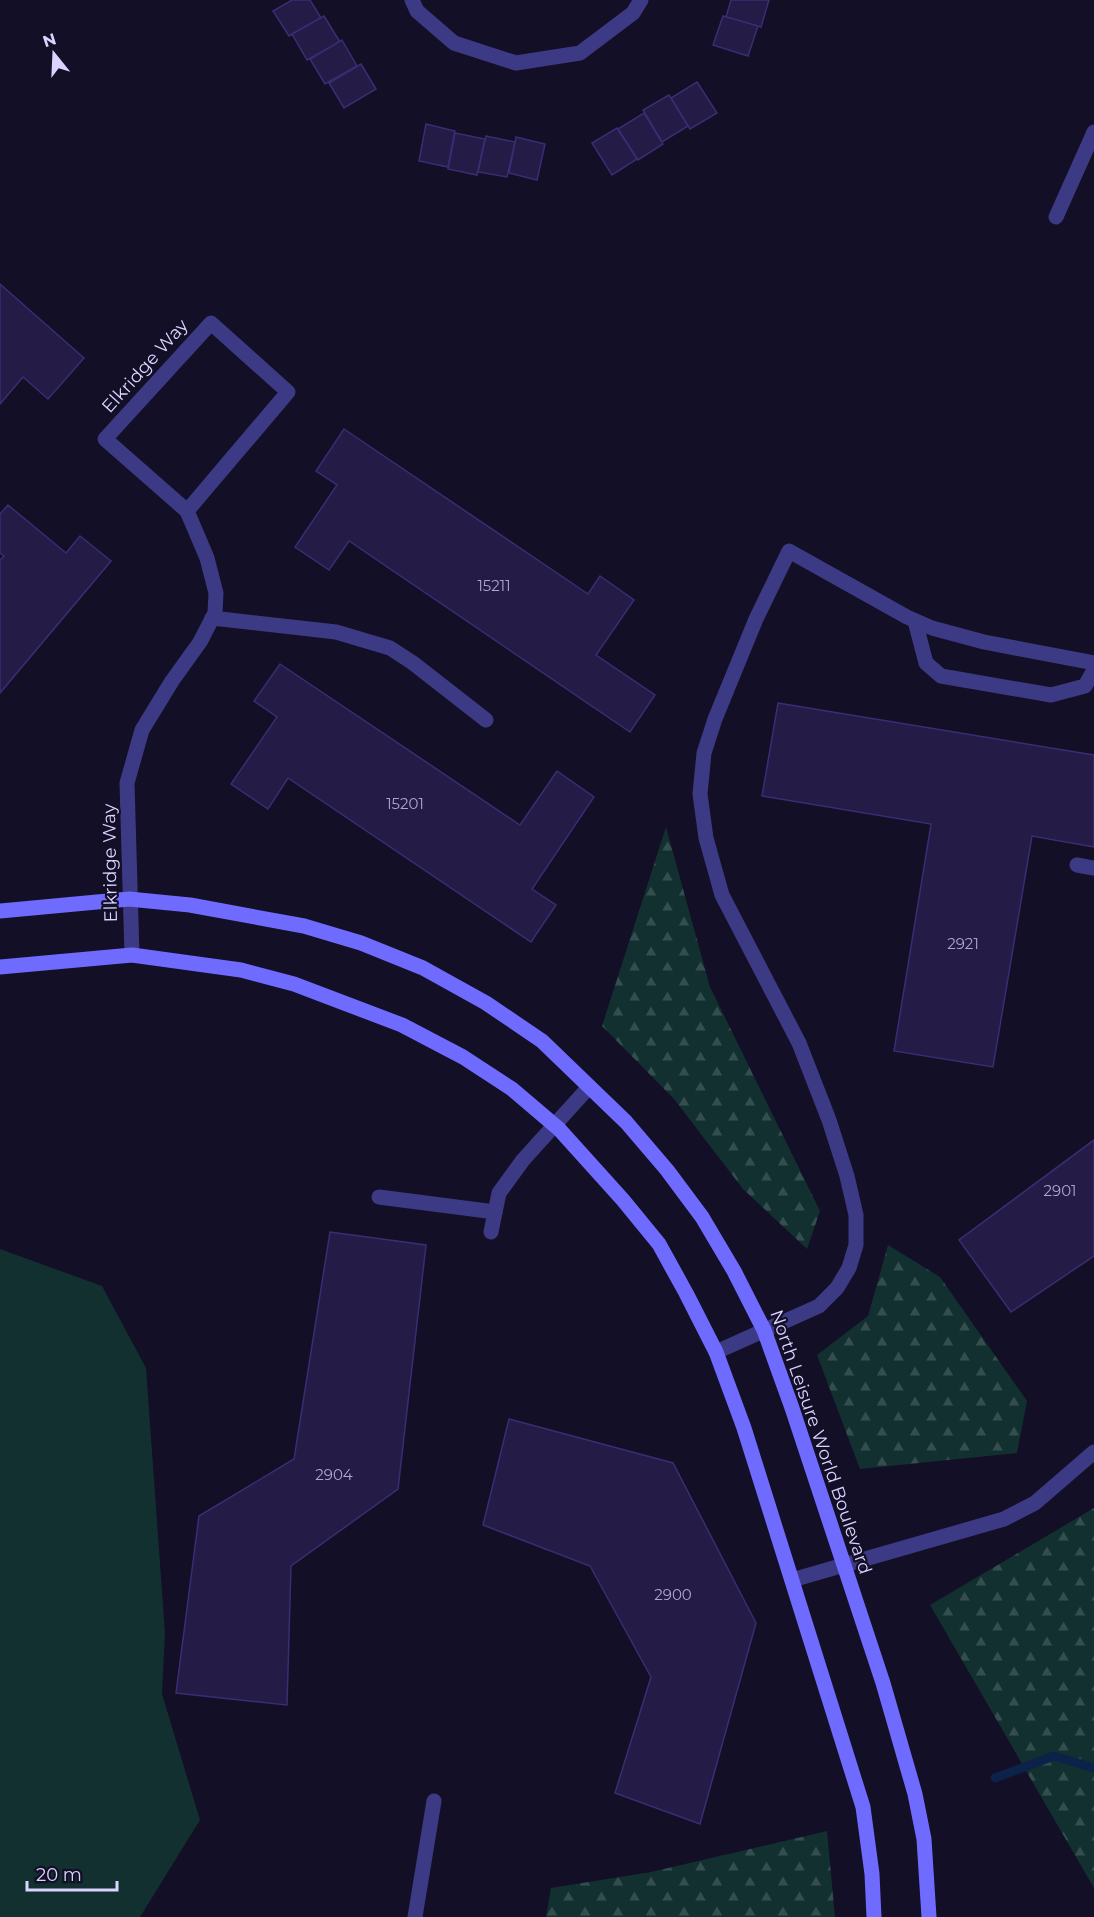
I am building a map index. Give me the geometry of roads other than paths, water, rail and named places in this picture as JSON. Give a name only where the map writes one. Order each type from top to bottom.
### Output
[{"type":"street","points":[[411,0],[417,11],[453,43],[516,63],[579,53],[633,13],[641,0]]},
{"type":"street","points":[[1056,217],[1094,132]]},
{"type":"street","name":"Elkridge Way","points":[[132,955],[127,783],[142,730],[172,681],[200,642],[215,613],[216,593],[207,558],[187,511],[105,439],[211,323],[288,392],[187,511]]},
{"type":"street","points":[[716,1352],[819,1306],[837,1288],[849,1268],[856,1245],[856,1215],[847,1176],[829,1120],[799,1043],[722,895],[704,827],[700,794],[704,753],[756,619],[789,551],[915,621],[932,628],[984,642],[1094,663]]},
{"type":"street","points":[[212,618],[336,632],[390,648],[486,720]]},
{"type":"street","points":[[915,621],[926,663],[941,676],[1051,696],[1085,686],[1094,670]]},
{"type":"street","points":[[1077,865],[1094,868]]},
{"type":"street","name":"North Leisure World Boulevard","points":[[0,911],[129,899],[190,905],[304,926],[361,944],[423,968],[486,1003],[542,1041],[626,1122],[667,1170],[702,1217],[734,1270],[764,1330],[883,1683],[915,1794],[924,1839],[928,1917]]},
{"type":"street","points":[[0,966],[132,955],[241,970],[294,984],[402,1025],[463,1057],[512,1089],[554,1124],[624,1200],[659,1244],[686,1293],[716,1352],[744,1428],[863,1807],[872,1874],[874,1917]]},
{"type":"street","points":[[491,1232],[499,1193],[523,1160],[590,1087]]},
{"type":"street","points":[[379,1197],[495,1212]]},
{"type":"street","points":[[792,1580],[1004,1519],[1035,1503],[1094,1452]]},
{"type":"street","points":[[415,1917],[434,1801]]},
{"type":"waterway","points":[[995,1778],[1054,1756],[1094,1768]]}]
